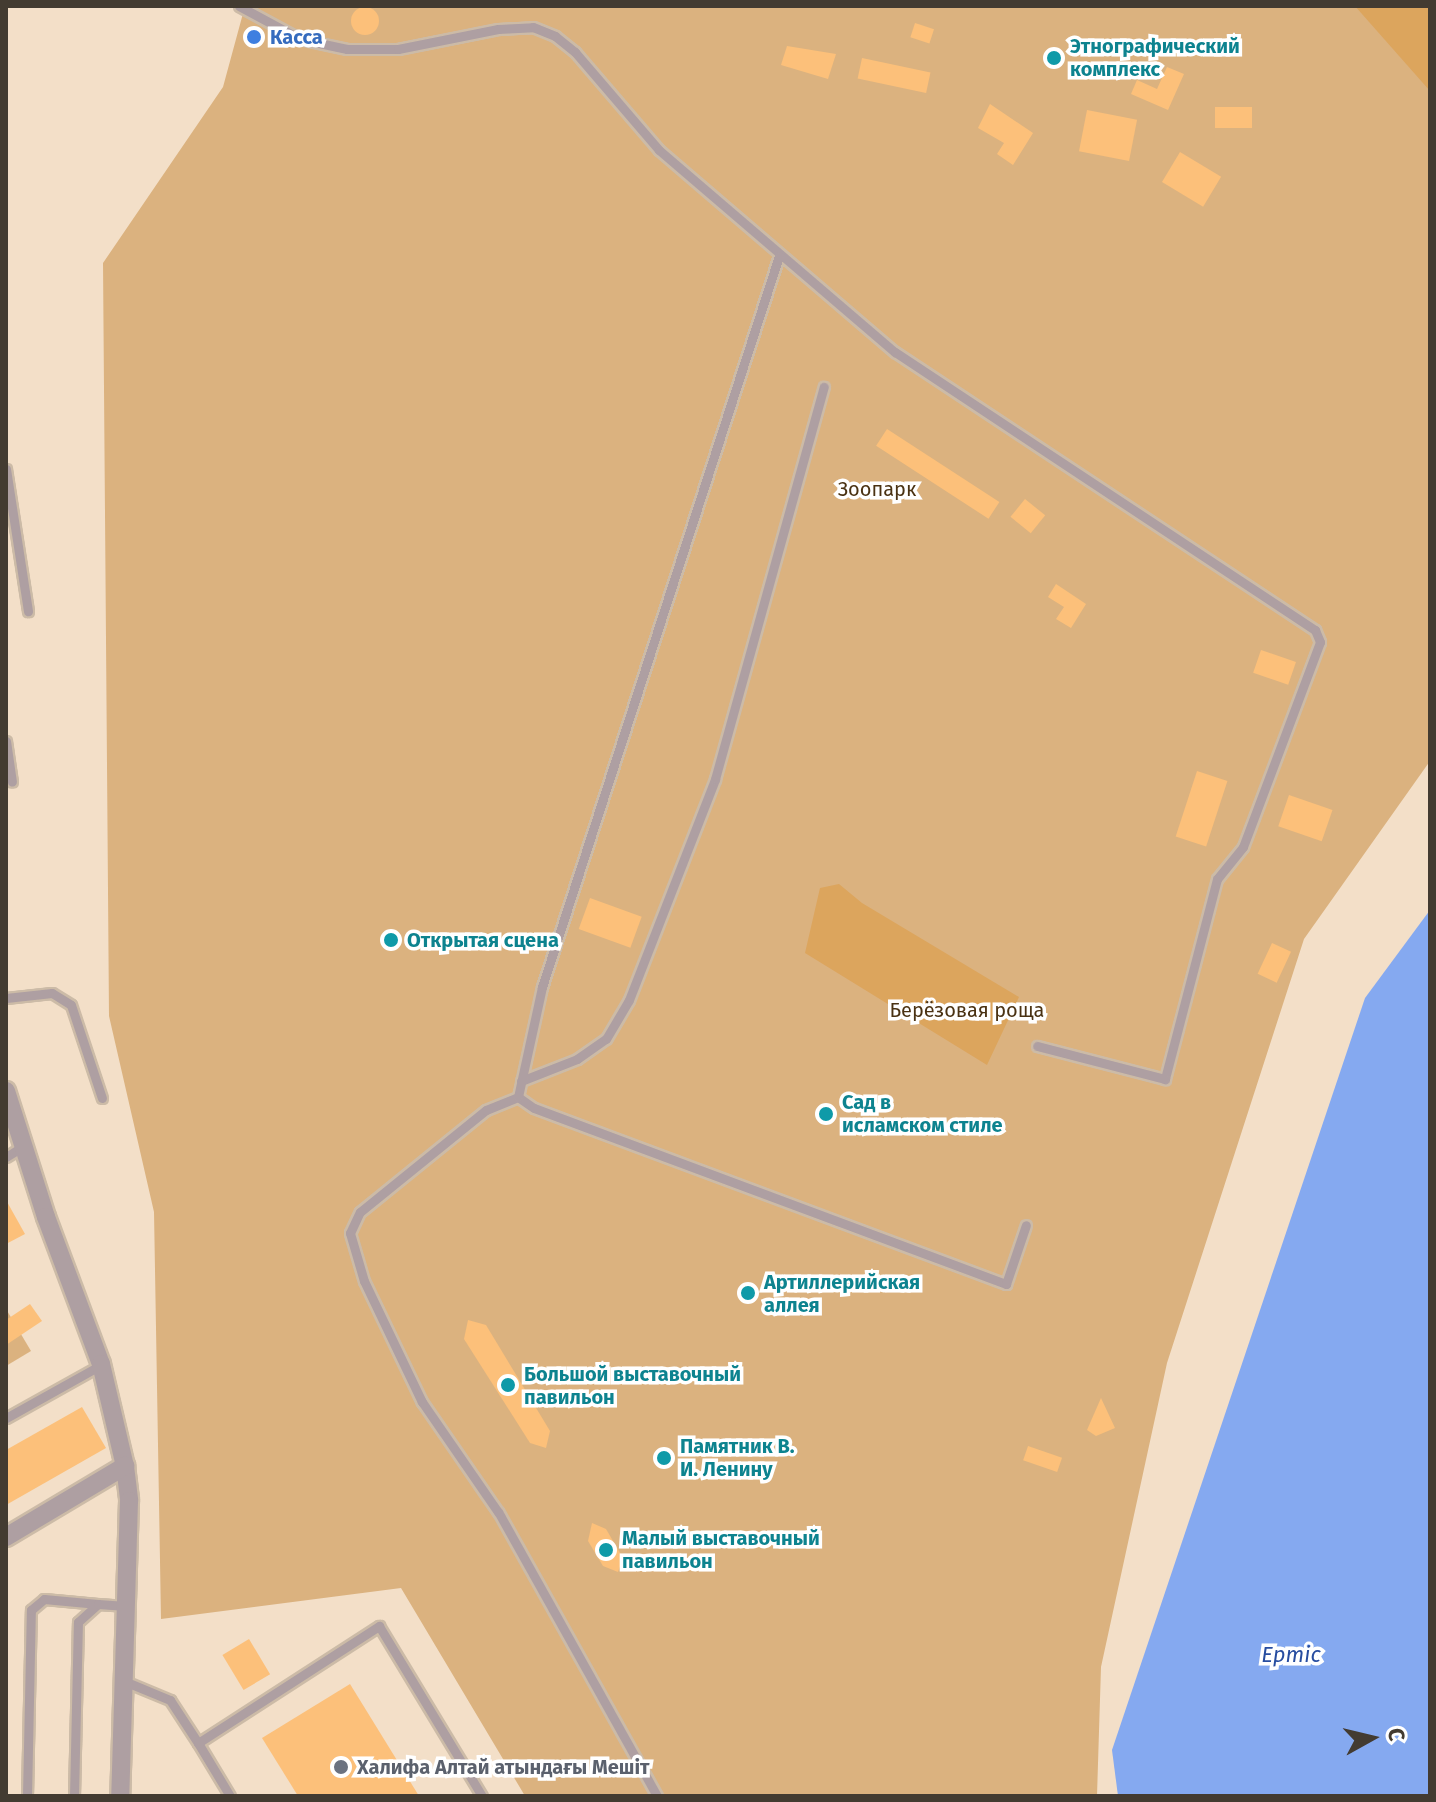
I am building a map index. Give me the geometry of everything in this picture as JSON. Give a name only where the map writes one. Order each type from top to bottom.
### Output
[{"type":"street","points":[[6,1091],[14,1152],[101,1364],[125,1466],[126,1606],[120,1796]]},
{"type":"street","points":[[6,1537],[125,1466]]},
{"type":"lane","points":[[239,6],[300,39],[347,49],[398,49],[498,29],[533,27],[555,36],[575,52],[659,150],[779,256],[895,352],[1304,619],[1320,642],[1243,847],[1217,879],[1165,1079],[1037,1046]]},
{"type":"lane","points":[[518,1097],[542,987],[779,256]]},
{"type":"lane","points":[[521,1081],[577,1059],[606,1039],[629,1000],[715,779],[824,387]]},
{"type":"lane","points":[[6,469],[28,611]]},
{"type":"lane","points":[[6,741],[12,782]]},
{"type":"lane","points":[[6,998],[52,993],[71,1005],[102,1098]]},
{"type":"lane","points":[[518,1097],[534,1108],[1006,1284],[1026,1225]]},
{"type":"lane","points":[[518,1097],[486,1110],[360,1212],[350,1233],[352,1247],[422,1402],[498,1512],[657,1796]]},
{"type":"lane","points":[[6,1418],[101,1364]]},
{"type":"lane","points":[[27,1796],[31,1610],[44,1599],[126,1606]]},
{"type":"lane","points":[[74,1796],[78,1622],[98,1604]]},
{"type":"lane","points":[[198,1743],[379,1626],[482,1796]]},
{"type":"lane","points":[[124,1681],[170,1700],[230,1796]]},
{"type":"green space","name":"Зоопарк","points":[[245,6],[1430,6],[1430,761],[1304,939],[1167,1363],[1101,1667],[1097,1796],[525,1796],[401,1588],[161,1619],[154,1212],[109,1016],[103,263],[223,87]]},
{"type":"green space","points":[[1355,6],[1430,6],[1430,91],[1362,14]]},
{"type":"green space","name":"Берёзовая роща","points":[[839,884],[862,903],[1019,997],[987,1065],[805,953],[820,888]]},
{"type":"green space","points":[[6,1309],[31,1351],[6,1366]]},
{"type":"water","name":"Ертіс","points":[[1430,910],[1430,1796],[1118,1796],[1112,1750],[1365,998]]},
{"type":"building","points":[[365,7],[375,11],[379,21],[375,31],[365,35],[355,31],[351,21],[355,11]]},
{"type":"building","points":[[915,23],[934,29],[929,43],[910,37]]},
{"type":"building","points":[[787,46],[836,54],[828,79],[781,65]]},
{"type":"building","points":[[862,58],[930,73],[926,93],[858,79]]},
{"type":"building","points":[[1167,67],[1184,74],[1168,110],[1131,94],[1137,80],[1157,89]]},
{"type":"building","points":[[990,104],[1033,133],[1013,165],[997,154],[1004,143],[978,128]]},
{"type":"building","points":[[1215,107],[1252,107],[1252,128],[1215,128]]},
{"type":"building","points":[[1087,110],[1137,120],[1129,161],[1079,151]]},
{"type":"building","points":[[1180,152],[1221,177],[1203,207],[1162,182]]},
{"type":"building","points":[[887,429],[999,502],[988,519],[876,446]]},
{"type":"building","points":[[1025,499],[1045,515],[1031,533],[1011,517]]},
{"type":"building","points":[[1056,584],[1086,604],[1071,628],[1056,619],[1064,607],[1048,597]]},
{"type":"building","points":[[1261,650],[1296,662],[1288,685],[1253,673]]},
{"type":"building","points":[[1197,771],[1227,781],[1206,847],[1176,837]]},
{"type":"building","points":[[1289,795],[1332,810],[1322,841],[1278,826]]},
{"type":"building","points":[[590,898],[642,917],[630,948],[579,929]]},
{"type":"building","points":[[1272,943],[1291,952],[1277,983],[1258,974]]},
{"type":"building","points":[[6,1200],[25,1234],[6,1244]]},
{"type":"building","points":[[30,1304],[42,1321],[6,1345],[6,1320]]},
{"type":"building","name":"Большой выставочный павильон","points":[[468,1320],[486,1325],[550,1431],[546,1448],[530,1443],[464,1339]]},
{"type":"building","points":[[1101,1398],[1115,1428],[1096,1436],[1087,1430]]},
{"type":"building","points":[[82,1407],[106,1448],[6,1505],[6,1450]]},
{"type":"building","points":[[1028,1446],[1062,1458],[1057,1472],[1023,1460]]},
{"type":"building","name":"Малый выставочный павильон","points":[[592,1523],[606,1529],[623,1558],[618,1572],[603,1566],[588,1541]]},
{"type":"building","points":[[249,1639],[270,1674],[244,1690],[222,1655]]},
{"type":"building","name":"Халифа Алтай атындағы Мешіт","points":[[350,1684],[419,1796],[298,1796],[262,1738]]},
{"type":"place","name":"Касса","points":[[254,37]]},
{"type":"place","name":"Этнографический комплекс","points":[[1054,58]]},
{"type":"place","name":"Открытая сцена","points":[[391,940]]},
{"type":"place","name":"Сад в исламском стиле","points":[[826,1114]]},
{"type":"place","name":"Артиллерийская аллея","points":[[748,1293]]},
{"type":"place","name":"Большой выставочный павильон","points":[[508,1385]]},
{"type":"place","name":"Памятник В. И. Ленину","points":[[664,1458]]},
{"type":"place","name":"Малый выставочный павильон","points":[[606,1550]]},
{"type":"place","name":"Халифа Алтай атындағы Мешіт","points":[[341,1767]]}]
